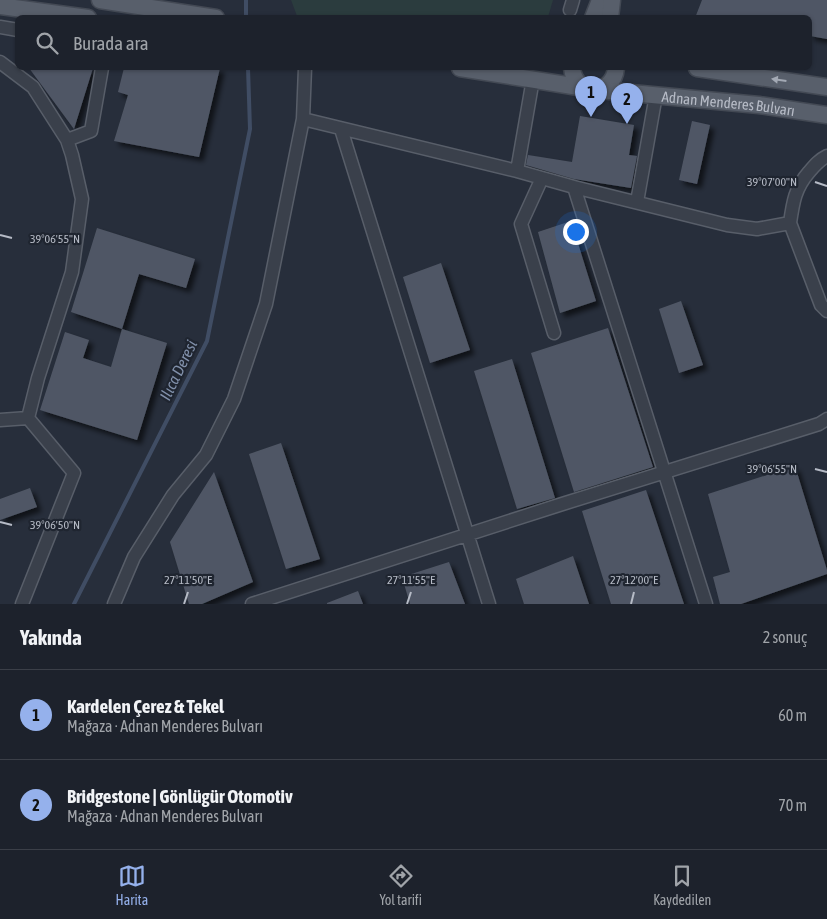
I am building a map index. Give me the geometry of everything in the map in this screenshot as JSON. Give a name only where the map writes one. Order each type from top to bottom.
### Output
[{"type":"main road","points":[[100,0],[201,15]]},
{"type":"main road","points":[[594,15],[600,0]]},
{"type":"main road","points":[[610,15],[612,0]]},
{"type":"main road","points":[[0,6],[66,15]]},
{"type":"main road","name":"Adnan Menderes Bulvarı","points":[[473,70],[592,89],[760,105],[827,115]]},
{"type":"main road","points":[[573,70],[576,80],[592,89],[611,82],[615,76],[616,70]]},
{"type":"main road","name":"Adnan Menderes Bulvarı","points":[[711,70],[827,87]]},
{"type":"street","points":[[0,27],[15,30]]},
{"type":"street","points":[[0,62],[33,87],[67,140],[82,199],[72,272],[38,378],[28,418]]},
{"type":"street","points":[[67,140],[91,131],[102,70]]},
{"type":"street","points":[[114,604],[134,558],[173,496],[206,455],[234,399],[266,304],[302,119],[305,70]]},
{"type":"street","points":[[517,171],[533,79]]},
{"type":"street","points":[[637,202],[656,95]]},
{"type":"street","points":[[302,119],[517,171],[727,225],[757,229],[790,223]]},
{"type":"street","points":[[340,129],[489,604]]},
{"type":"street","points":[[827,156],[820,159],[800,183],[793,200],[790,223],[821,305],[827,311]]},
{"type":"street","points":[[542,178],[522,224],[554,333]]},
{"type":"street","points":[[574,187],[706,604]]},
{"type":"street","points":[[0,420],[28,418]]},
{"type":"street","points":[[22,604],[74,473],[28,418]]},
{"type":"street","points":[[252,604],[467,534],[819,424],[827,419]]},
{"type":"shaded area","points":[[291,0],[553,0],[549,15],[297,15]]},
{"type":"building","points":[[702,0],[827,0],[827,39],[812,36],[812,15],[696,15]]},
{"type":"building","points":[[30,70],[92,70],[74,129]]},
{"type":"building","points":[[124,70],[220,70],[199,157],[114,141],[128,95],[118,92]]},
{"type":"building","points":[[580,116],[634,125],[629,155],[637,156],[631,188],[574,179],[526,165],[528,155],[572,162]]},
{"type":"building","points":[[692,121],[710,125],[697,184],[679,180]]},
{"type":"building","points":[[571,221],[596,301],[560,313],[538,232]]},
{"type":"building","points":[[97,228],[195,259],[186,288],[139,274],[122,329],[71,312]]},
{"type":"building","points":[[441,263],[470,350],[430,363],[403,277]]},
{"type":"building","points":[[681,301],[703,365],[679,373],[659,309]]},
{"type":"building","points":[[608,328],[653,467],[574,492],[531,353]]},
{"type":"building","points":[[122,329],[167,343],[137,440],[40,410],[65,332],[89,340],[83,358],[111,367]]},
{"type":"building","points":[[512,359],[555,498],[517,509],[474,371]]},
{"type":"building","points":[[281,443],[320,559],[286,569],[249,454]]},
{"type":"building","points":[[795,466],[827,574],[741,604],[720,604],[713,577],[730,572],[708,494]]},
{"type":"building","points":[[214,472],[253,582],[202,604],[189,604],[170,542]]},
{"type":"building","points":[[30,488],[37,507],[0,520],[0,499]]},
{"type":"building","points":[[646,490],[684,604],[611,604],[582,511]]},
{"type":"building","points":[[573,556],[589,604],[524,604],[516,579]]},
{"type":"building","points":[[449,562],[465,604],[410,604],[402,577]]},
{"type":"building","points":[[358,591],[363,604],[327,604],[327,603]]},
{"type":"waterway","name":"Ilıca Deresi","points":[[246,0],[246,15]]},
{"type":"waterway","name":"Ilıca Deresi","points":[[74,604],[207,341],[250,129],[248,70]]},
{"type":"place","name":"Kardelen Çerez & Tekel","points":[[591,117]]},
{"type":"place","name":"Bridgestone | Gönlügür Otomotiv","points":[[627,124]]}]
